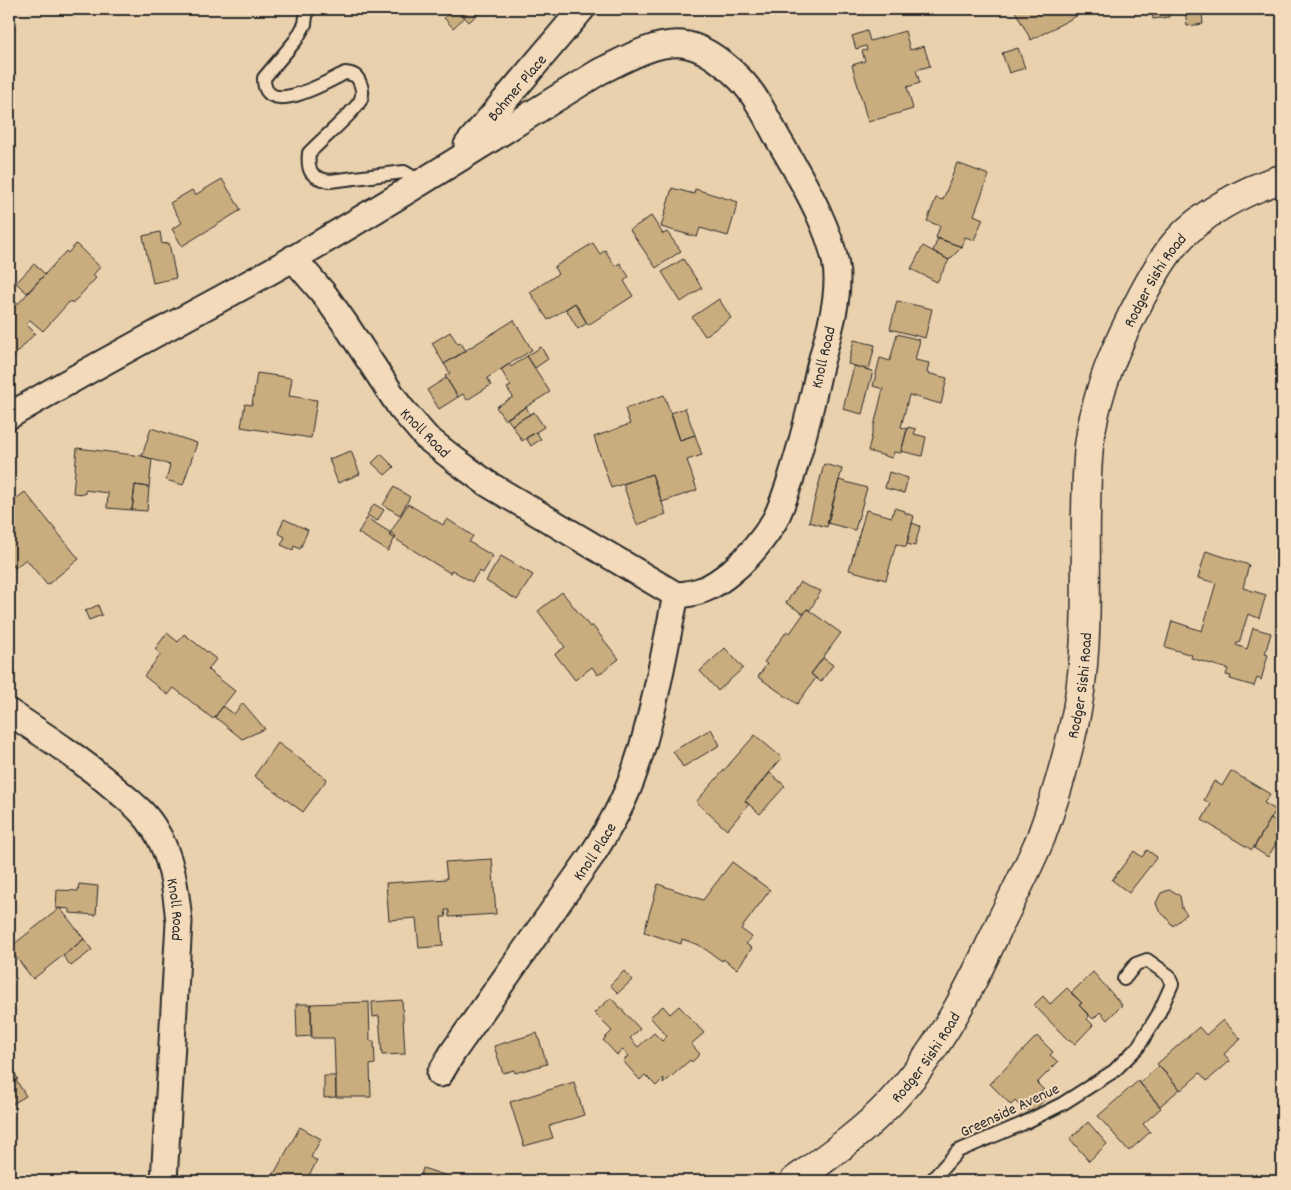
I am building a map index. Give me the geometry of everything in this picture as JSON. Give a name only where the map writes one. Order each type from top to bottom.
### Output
[{"type":"main road","name":"Rodger Sishi Road","points":[[794,1181],[852,1138],[890,1103],[924,1062],[960,1005],[1041,837],[1074,728],[1081,686],[1085,642],[1086,509],[1090,444],[1097,404],[1111,361],[1127,324],[1154,273],[1174,245],[1192,228],[1218,208],[1244,194],[1282,179]]},
{"type":"street","name":"Bohmer Place","points":[[451,164],[582,9]]},
{"type":"street","name":"Knoll Road","points":[[9,416],[75,376],[293,258],[451,164],[599,72],[632,56],[658,47],[682,44],[699,49],[719,61],[741,80],[763,112],[794,166],[824,226],[833,252],[837,279],[830,321],[797,460],[776,518],[746,560],[721,580],[704,590],[692,594],[676,595],[488,484],[426,437],[400,407],[324,294],[293,258]]},
{"type":"street","name":"Knoll Place","points":[[440,1074],[453,1052],[592,855],[623,801],[635,771],[646,734],[676,595]]},
{"type":"street","name":"Knoll Road","points":[[9,712],[66,750],[142,812],[155,828],[170,861],[176,890],[179,922],[164,1181]]},
{"type":"lane","points":[[307,9],[305,24],[296,40],[264,78],[266,90],[280,98],[291,97],[345,73],[354,74],[359,79],[362,87],[361,98],[352,110],[309,153],[308,166],[311,171],[319,179],[330,181],[404,172],[421,182]]},
{"type":"lane","name":"Greenside Avenue","points":[[931,1181],[958,1151],[1022,1124],[1062,1104],[1114,1071],[1138,1047],[1158,1015],[1172,984],[1168,975],[1147,960],[1136,964],[1124,979]]},
{"type":"building","points":[[453,9],[457,9],[465,17],[453,28],[444,18]]},
{"type":"building","points":[[457,9],[483,9],[469,22]]},
{"type":"building","points":[[1014,9],[1082,9],[1084,12],[1031,40]]},
{"type":"building","points":[[1152,9],[1168,9],[1169,17],[1153,19]]},
{"type":"building","points":[[1185,9],[1218,9],[1218,11],[1202,13],[1203,24],[1187,26]]},
{"type":"building","points":[[867,31],[870,41],[905,31],[910,50],[924,46],[930,66],[916,70],[920,83],[907,87],[913,109],[868,122],[852,65],[865,61],[862,51],[867,50],[866,46],[856,49],[852,36]]},
{"type":"building","points":[[1018,48],[1025,68],[1009,73],[1002,53]]},
{"type":"building","points":[[957,163],[989,175],[974,215],[983,219],[974,240],[965,237],[962,247],[936,238],[940,226],[927,221],[936,198],[943,200]]},
{"type":"building","points":[[222,179],[241,210],[182,246],[172,229],[182,223],[170,203],[192,190],[195,195]]},
{"type":"building","points":[[672,188],[694,194],[695,189],[738,202],[728,236],[700,228],[697,237],[661,227]]},
{"type":"building","points":[[651,216],[663,234],[667,232],[681,251],[656,268],[630,230]]},
{"type":"building","points":[[160,232],[162,244],[169,243],[176,278],[153,283],[143,236]]},
{"type":"building","points":[[938,238],[962,247],[949,260],[933,251]]},
{"type":"building","points":[[593,243],[600,254],[605,250],[615,266],[620,263],[629,277],[624,281],[633,296],[588,325],[575,303],[548,320],[530,292],[558,274],[554,267]]},
{"type":"building","points":[[76,244],[100,267],[93,275],[96,278],[73,303],[70,301],[43,331],[30,320],[26,324],[35,333],[9,362],[9,304],[13,300],[18,304],[66,251],[68,253]]},
{"type":"building","points":[[923,246],[949,260],[937,282],[911,269]]},
{"type":"building","points":[[683,259],[702,288],[681,302],[662,272]]},
{"type":"building","points":[[34,264],[45,274],[27,293],[16,283]]},
{"type":"building","points":[[719,299],[731,318],[705,336],[692,317]]},
{"type":"building","points":[[897,301],[932,309],[925,338],[890,329]]},
{"type":"building","points":[[575,303],[587,323],[578,329],[566,309]]},
{"type":"building","points":[[514,320],[532,350],[487,378],[491,385],[467,400],[463,394],[458,397],[445,376],[450,373],[444,364]]},
{"type":"building","points":[[450,332],[458,344],[461,343],[466,351],[444,364],[432,343]]},
{"type":"building","points":[[897,334],[920,340],[915,360],[929,363],[927,373],[947,378],[941,404],[909,395],[901,427],[907,429],[901,453],[894,452],[892,458],[868,451],[883,389],[873,386],[880,358],[890,361]]},
{"type":"building","points":[[854,340],[875,345],[869,370],[848,364]]},
{"type":"building","points":[[541,347],[548,359],[535,368],[527,356]]},
{"type":"building","points":[[527,356],[550,392],[505,420],[496,407],[513,397],[507,388],[511,386],[501,370],[509,364],[511,367]]},
{"type":"building","points":[[854,366],[873,371],[862,414],[843,409]]},
{"type":"building","points":[[257,373],[292,378],[289,396],[317,400],[311,438],[241,427],[245,404],[252,405]]},
{"type":"building","points":[[446,378],[458,397],[439,409],[427,390]]},
{"type":"building","points":[[664,395],[680,440],[695,435],[702,455],[687,460],[697,490],[662,502],[652,474],[611,488],[594,437],[630,424],[625,409]]},
{"type":"building","points":[[526,407],[530,414],[512,425],[507,418]]},
{"type":"building","points":[[685,408],[695,435],[680,440],[671,413]]},
{"type":"building","points":[[534,412],[544,427],[522,441],[512,425]]},
{"type":"building","points":[[908,427],[916,429],[914,434],[926,437],[922,456],[901,451]]},
{"type":"building","points":[[151,428],[197,443],[183,485],[166,480],[170,465],[142,456]]},
{"type":"building","points":[[536,432],[541,439],[531,446],[526,438]]},
{"type":"building","points":[[77,448],[142,456],[152,459],[149,487],[135,485],[132,510],[107,508],[108,493],[85,490],[85,494],[73,493]]},
{"type":"building","points":[[351,451],[360,474],[338,483],[329,459]]},
{"type":"building","points":[[381,454],[394,467],[385,475],[372,463]]},
{"type":"building","points":[[824,464],[842,469],[827,527],[809,522]]},
{"type":"building","points":[[889,472],[908,478],[904,493],[885,488]]},
{"type":"building","points":[[652,474],[666,514],[637,525],[623,484]]},
{"type":"building","points":[[839,480],[867,488],[855,530],[827,523]]},
{"type":"building","points":[[135,485],[149,487],[147,511],[132,510]]},
{"type":"building","points":[[394,487],[410,497],[400,515],[383,505]]},
{"type":"building","points":[[25,492],[79,559],[47,585],[26,559],[15,568],[9,560],[9,504]]},
{"type":"building","points":[[374,504],[384,510],[377,521],[367,515]]},
{"type":"building","points":[[408,504],[443,525],[447,519],[473,536],[469,542],[493,556],[483,573],[479,571],[472,582],[452,570],[450,573],[389,535]]},
{"type":"building","points":[[894,508],[914,516],[906,547],[896,544],[886,580],[849,570],[866,510],[892,517]]},
{"type":"building","points":[[367,518],[396,536],[388,551],[358,533]]},
{"type":"building","points":[[284,519],[308,530],[300,549],[294,546],[293,550],[281,545],[285,537],[278,533]]},
{"type":"building","points":[[912,523],[920,526],[915,546],[907,544]]},
{"type":"building","points":[[1206,551],[1249,565],[1243,588],[1266,595],[1259,618],[1248,614],[1239,643],[1236,645],[1247,649],[1253,628],[1271,633],[1265,654],[1268,655],[1261,680],[1257,678],[1254,686],[1230,679],[1231,676],[1226,675],[1228,669],[1191,658],[1192,655],[1165,647],[1172,621],[1202,631],[1216,583],[1198,578]]},
{"type":"building","points":[[501,556],[533,575],[517,600],[486,581]]},
{"type":"building","points":[[800,582],[821,591],[810,610],[807,609],[804,614],[786,603]]},
{"type":"building","points":[[562,592],[619,659],[598,675],[592,667],[575,680],[555,654],[565,647],[538,611]]},
{"type":"building","points":[[98,605],[102,615],[89,620],[85,611]]},
{"type":"building","points":[[807,609],[841,633],[811,674],[816,678],[797,704],[758,677],[767,664],[764,662],[787,631],[790,633]]},
{"type":"building","points":[[167,633],[178,642],[184,634],[216,659],[208,670],[235,691],[213,719],[174,688],[168,695],[144,676],[161,654],[155,649]]},
{"type":"building","points":[[725,648],[743,668],[718,691],[700,671]]},
{"type":"building","points":[[823,658],[833,665],[821,682],[811,674]]},
{"type":"building","points":[[243,703],[265,729],[242,739],[215,717],[223,706],[234,714]]},
{"type":"building","points":[[711,729],[720,745],[683,767],[673,751]]},
{"type":"building","points":[[755,735],[782,758],[745,801],[749,804],[727,830],[696,802]]},
{"type":"building","points":[[278,743],[327,779],[303,812],[254,776]]},
{"type":"building","points":[[1231,771],[1270,794],[1264,803],[1276,810],[1252,850],[1202,820],[1211,804],[1204,800],[1214,781],[1222,786]]},
{"type":"building","points":[[770,773],[785,786],[760,814],[745,801]]},
{"type":"building","points":[[1271,818],[1282,825],[1282,833],[1268,857],[1254,848]]},
{"type":"building","points":[[1147,850],[1157,857],[1129,893],[1112,880],[1134,851],[1142,857]]},
{"type":"building","points":[[492,859],[496,914],[449,917],[449,910],[445,910],[446,917],[441,917],[443,946],[419,948],[416,918],[389,920],[386,883],[447,879],[445,862]]},
{"type":"building","points":[[732,862],[770,890],[741,929],[752,937],[746,944],[752,948],[737,969],[699,945],[682,939],[681,944],[644,932],[658,884],[703,900]]},
{"type":"building","points":[[79,884],[98,886],[96,915],[70,913],[70,909],[56,908],[57,890],[78,891]]},
{"type":"building","points":[[1169,890],[1180,896],[1182,908],[1187,914],[1173,926],[1159,911],[1156,903],[1161,893]]},
{"type":"building","points":[[60,908],[84,939],[33,979],[9,948]]},
{"type":"building","points":[[84,939],[92,950],[71,966],[63,956]]},
{"type":"building","points":[[624,971],[632,980],[618,993],[610,985]]},
{"type":"building","points":[[1093,972],[1122,1005],[1107,1020],[1100,1012],[1093,1019],[1079,1005],[1082,1003],[1071,993]]},
{"type":"building","points":[[1067,988],[1082,1003],[1079,1005],[1089,1016],[1087,1019],[1093,1025],[1075,1044],[1068,1040],[1034,1005],[1043,996],[1050,1004]]},
{"type":"building","points":[[611,998],[640,1029],[630,1038],[638,1047],[654,1033],[662,1041],[667,1036],[650,1017],[663,1006],[670,1014],[679,1006],[704,1033],[691,1044],[700,1054],[692,1062],[690,1060],[663,1084],[664,1078],[656,1086],[645,1075],[640,1080],[623,1061],[628,1056],[623,1050],[617,1055],[603,1040],[612,1031],[594,1013]]},
{"type":"building","points":[[402,1000],[405,1054],[382,1055],[379,1016],[373,1017],[372,1002]]},
{"type":"building","points":[[369,1002],[370,1041],[374,1041],[375,1064],[370,1065],[371,1097],[336,1097],[334,1038],[312,1038],[311,1004]]},
{"type":"building","points":[[296,1004],[311,1004],[311,1036],[297,1037]]},
{"type":"building","points":[[1223,1020],[1241,1039],[1224,1054],[1230,1061],[1207,1081],[1200,1073],[1181,1090],[1157,1064],[1199,1027],[1206,1035]]},
{"type":"building","points":[[537,1033],[547,1064],[515,1073],[514,1070],[503,1073],[494,1046]]},
{"type":"building","points":[[1037,1036],[1053,1052],[1050,1055],[1058,1062],[1037,1083],[1044,1090],[1024,1110],[1015,1101],[1011,1105],[990,1084]]},
{"type":"building","points":[[9,1063],[18,1079],[9,1084]]},
{"type":"building","points":[[1159,1066],[1180,1089],[1160,1106],[1140,1083]]},
{"type":"building","points":[[324,1076],[336,1076],[336,1097],[324,1098]]},
{"type":"building","points":[[16,1080],[26,1096],[9,1106],[9,1084]]},
{"type":"building","points":[[1138,1081],[1161,1108],[1143,1124],[1150,1132],[1129,1151],[1098,1116]]},
{"type":"building","points":[[574,1082],[584,1115],[549,1126],[553,1138],[524,1146],[510,1102]]},
{"type":"building","points":[[1041,1091],[1047,1097],[1031,1114],[1026,1108]]},
{"type":"building","points":[[1088,1122],[1107,1144],[1089,1161],[1070,1139]]},
{"type":"building","points":[[300,1127],[321,1139],[311,1157],[317,1161],[307,1179],[310,1181],[270,1181]]},
{"type":"building","points":[[423,1168],[453,1178],[452,1181],[419,1181]]}]
